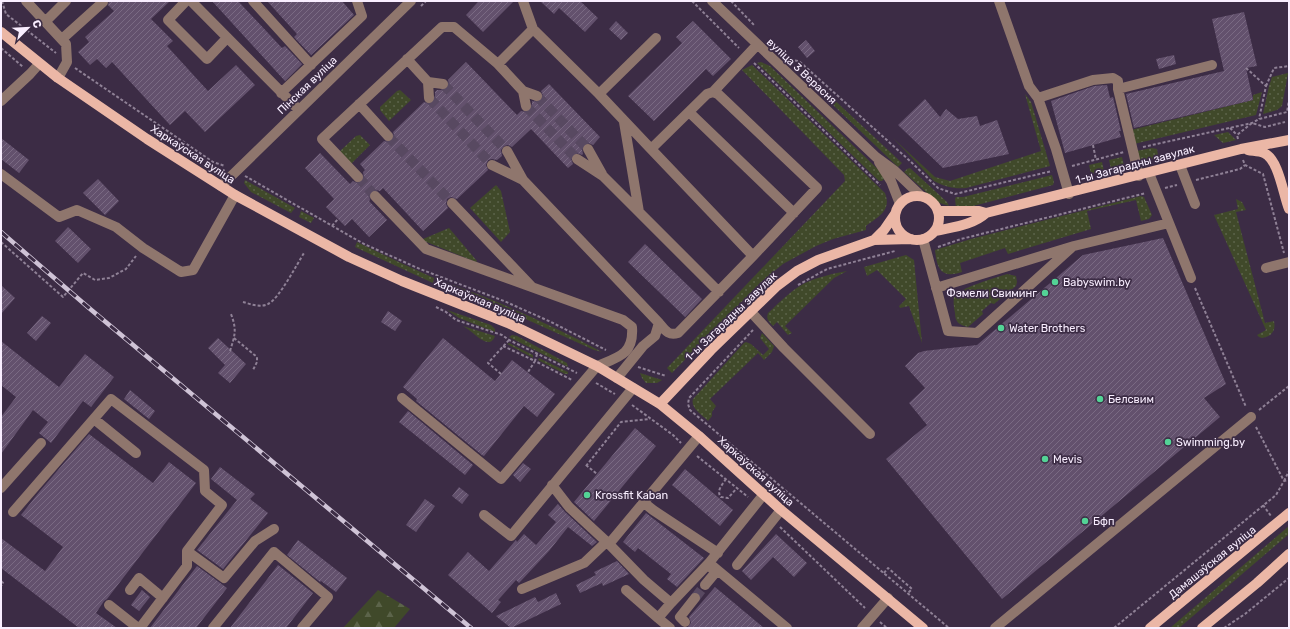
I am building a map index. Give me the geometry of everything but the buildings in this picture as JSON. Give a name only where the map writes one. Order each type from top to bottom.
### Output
[{"type":"main road","name":"Харкаўская вуліца","points":[[1,32],[58,78],[147,139],[235,195],[349,257],[402,281],[508,323],[597,366],[660,404],[699,436],[781,510],[923,628]]},
{"type":"main road","name":"1-ы Загарадны завулак","points":[[936,231],[957,227],[980,219],[986,214],[1241,149],[1289,140]]},
{"type":"main road","points":[[1241,149],[1263,152],[1269,156],[1275,165],[1289,209]]},
{"type":"main road","points":[[920,195],[934,202],[939,211],[939,221],[936,231],[923,240],[906,237],[898,230],[895,219],[895,214],[900,204],[909,197],[920,195]]},
{"type":"main road","name":"1-ы Загарадны завулак","points":[[939,211],[979,211],[986,214]]},
{"type":"main road","name":"1-ы Загарадны завулак","points":[[874,240],[884,230],[895,214]]},
{"type":"main road","name":"1-ы Загарадны завулак","points":[[660,404],[711,350],[777,286],[797,271],[818,260],[874,240],[911,239]]},
{"type":"main road","name":"Дамашэўская вуліца","points":[[1150,628],[1289,513]]},
{"type":"main road","points":[[1202,628],[1257,583],[1289,554]]},
{"type":"street","points":[[26,1],[66,44],[67,62],[58,78]]},
{"type":"street","points":[[45,22],[66,1]]},
{"type":"street","points":[[186,1],[168,20],[207,59],[228,38]]},
{"type":"street","points":[[191,1],[299,110]]},
{"type":"street","points":[[253,1],[311,65]]},
{"type":"street","points":[[281,93],[362,16],[357,1]]},
{"type":"street","name":"Пінская вуліца","points":[[221,186],[411,1]]},
{"type":"street","points":[[523,1],[533,29],[599,94],[753,256]]},
{"type":"street","name":"вуліца 3 Верасня","points":[[712,1],[876,157],[895,171],[920,195]]},
{"type":"street","points":[[1000,1],[1029,86],[1038,98],[1056,149],[1069,194]]},
{"type":"street","points":[[62,39],[103,2]]},
{"type":"street","points":[[358,177],[322,139],[442,27],[454,27],[498,64],[523,91],[537,96]]},
{"type":"street","points":[[498,64],[533,29]]},
{"type":"street","points":[[599,94],[656,38]]},
{"type":"street","points":[[651,150],[708,94],[713,92],[757,45]]},
{"type":"street","points":[[407,59],[428,82],[429,98]]},
{"type":"street","points":[[1,101],[39,64]]},
{"type":"street","points":[[1118,89],[1212,65]]},
{"type":"street","points":[[1038,98],[1092,80],[1113,78],[1118,81],[1118,89],[1139,176]]},
{"type":"street","points":[[428,82],[443,84]]},
{"type":"street","points":[[523,91],[526,106]]},
{"type":"street","points":[[507,151],[523,180],[668,333],[678,333],[719,292],[817,188],[718,94],[713,92]]},
{"type":"street","points":[[359,104],[388,136]]},
{"type":"street","points":[[689,112],[794,213]]},
{"type":"street","points":[[624,122],[639,212]]},
{"type":"street","points":[[588,149],[603,176]]},
{"type":"street","name":"вуліца 3 Верасня","points":[[876,157],[891,181],[900,204]]},
{"type":"street","points":[[577,159],[603,176],[719,292]]},
{"type":"street","points":[[492,165],[523,180]]},
{"type":"street","points":[[1180,165],[1195,204]]},
{"type":"street","points":[[1149,173],[1191,278]]},
{"type":"street","points":[[1,174],[59,218],[77,210],[116,227],[143,248],[180,272],[193,270],[235,195]]},
{"type":"street","points":[[375,196],[426,250],[623,320],[632,327],[633,338],[626,351],[619,357],[597,366],[501,479],[402,398]]},
{"type":"street","points":[[452,203],[533,288]]},
{"type":"street","points":[[936,288],[1074,246],[1169,223]]},
{"type":"street","points":[[923,240],[948,331],[977,333],[1074,246]]},
{"type":"street","points":[[1266,268],[1288,262]]},
{"type":"street","points":[[751,312],[784,348],[870,434]]},
{"type":"street","points":[[617,378],[643,346],[654,336],[659,323]]},
{"type":"street","points":[[484,515],[511,536],[633,388]]},
{"type":"street","points":[[13,512],[111,399],[204,470],[205,491],[222,505],[187,551],[187,566],[139,628],[109,605]]},
{"type":"street","points":[[995,628],[1250,417]]},
{"type":"street","points":[[94,419],[136,453]]},
{"type":"street","points":[[610,544],[643,502],[699,436]]},
{"type":"street","points":[[1,488],[41,443]]},
{"type":"street","points":[[552,486],[569,507],[610,544],[644,580],[671,604]]},
{"type":"street","points":[[658,618],[710,563],[764,494]]},
{"type":"street","points":[[643,502],[718,553]]},
{"type":"street","points":[[737,565],[781,510]]},
{"type":"street","points":[[187,551],[224,578],[255,541],[274,529]]},
{"type":"street","points":[[522,589],[584,563],[604,544],[610,544]]},
{"type":"street","points":[[213,628],[274,552],[328,597],[302,628]]},
{"type":"street","points":[[705,585],[715,573],[710,563]]},
{"type":"street","points":[[710,563],[787,628]]},
{"type":"street","points":[[130,590],[139,578],[163,598]]},
{"type":"street","points":[[626,590],[670,628]]},
{"type":"street","points":[[685,622],[680,617],[695,598]]},
{"type":"street","points":[[862,628],[888,598]]},
{"type":"path","points":[[2,1],[6,14],[67,62],[213,162],[237,171],[364,244],[420,269],[504,301],[552,322],[619,357]]},
{"type":"path","points":[[692,1],[884,189]]},
{"type":"path","points":[[731,1],[757,28]]},
{"type":"path","points":[[1,48],[30,74]]},
{"type":"path","points":[[789,59],[799,61],[938,188],[954,194],[1062,169],[1132,149],[1252,123],[1265,127],[1285,122]]},
{"type":"path","points":[[1259,119],[1266,86],[1274,68],[1289,66]]},
{"type":"path","points":[[1246,68],[1266,86]]},
{"type":"path","points":[[1237,135],[1259,119],[1287,112],[1289,100]]},
{"type":"path","points":[[1230,128],[1237,135],[1245,165],[1263,174],[1288,262]]},
{"type":"path","points":[[1093,145],[1096,160]]},
{"type":"path","points":[[938,247],[961,239],[1240,169],[1245,165]]},
{"type":"path","points":[[332,226],[338,219]]},
{"type":"path","points":[[1,242],[63,297],[83,273],[95,280],[109,278],[126,269],[143,248]]},
{"type":"path","points":[[798,285],[827,269],[899,250]]},
{"type":"path","points":[[243,302],[260,305],[269,303],[276,297],[304,252]]},
{"type":"path","points":[[1191,278],[1250,417],[1284,481]]},
{"type":"path","points":[[434,306],[446,312],[456,320],[502,335],[584,381]]},
{"type":"path","points":[[230,351],[236,330],[231,314]]},
{"type":"path","points":[[760,323],[689,398],[688,406],[690,410],[949,628]]},
{"type":"path","points":[[234,338],[257,357],[257,362],[252,370]]},
{"type":"path","points":[[501,374],[488,363],[509,340]]},
{"type":"path","points":[[503,346],[624,399],[726,479],[755,504]]},
{"type":"path","points":[[528,372],[535,361],[537,354]]},
{"type":"path","points":[[629,363],[666,376]]},
{"type":"path","points":[[1250,417],[1289,386]]},
{"type":"path","points":[[596,474],[586,466],[621,422],[651,419]]},
{"type":"path","points":[[1114,628],[1276,494],[1289,471]]},
{"type":"path","points":[[726,479],[719,490],[720,498],[728,498],[737,488]]},
{"type":"path","points":[[1284,481],[1289,480]]},
{"type":"path","points":[[773,520],[887,628]]},
{"type":"path","points":[[884,573],[888,568],[912,589],[908,593]]},
{"type":"path","points":[[1224,628],[1245,614],[1289,578]]},
{"type":"path","points":[[1,581],[3,583],[1,586]]},
{"type":"green space","points":[[761,62],[770,66],[886,177],[882,181],[879,181],[757,63]]},
{"type":"green space","points":[[752,65],[885,193],[887,204],[883,213],[866,226],[866,230],[833,239],[816,246],[783,264],[760,283],[672,373],[667,368],[845,181],[844,175],[742,70]]},
{"type":"green space","points":[[1288,73],[1282,106],[1277,110],[1263,114],[1272,77]]},
{"type":"green space","points":[[814,81],[902,163],[898,167],[811,84]]},
{"type":"green space","points":[[400,90],[411,100],[389,121],[380,110],[380,107]]},
{"type":"green space","points":[[1262,92],[1256,115],[1134,144],[1131,130],[1253,100],[1253,95]]},
{"type":"green space","points":[[1025,94],[1031,102],[1050,166],[966,188],[950,187],[934,181],[893,138],[935,177],[950,181],[1041,151]]},
{"type":"green space","points":[[1228,132],[1236,140],[1223,143],[1214,135]]},
{"type":"green space","points":[[360,135],[370,145],[350,165],[339,152],[356,136]]},
{"type":"green space","points":[[1152,148],[1157,149],[1158,155],[1153,159],[1143,161],[1138,158],[1136,151]]},
{"type":"green space","points":[[1122,157],[1124,166],[1111,169],[1109,160]]},
{"type":"green space","points":[[1102,162],[1104,171],[1091,174],[1089,165]]},
{"type":"green space","points":[[910,168],[947,202],[949,206],[937,202],[904,172]]},
{"type":"green space","points":[[1052,175],[1054,182],[1053,185],[962,209],[956,208],[956,197],[963,197]]},
{"type":"green space","points":[[245,180],[295,208],[291,213],[251,192],[244,183]]},
{"type":"green space","points":[[496,185],[501,191],[510,232],[501,242],[470,208]]},
{"type":"green space","points":[[1141,196],[1144,197],[1152,215],[1149,219],[1141,221],[1136,200],[1087,211],[1091,229],[1008,254],[1005,248],[960,263],[962,272],[955,274],[945,273],[941,271],[937,262],[935,250],[971,239]]},
{"type":"green space","points":[[1236,199],[1242,202],[1246,210],[1236,212],[1265,323],[1274,321],[1274,330],[1268,336],[1262,338],[1257,335],[1266,330],[1214,215],[1238,209]]},
{"type":"green space","points":[[301,211],[314,218],[311,223],[299,217]]},
{"type":"green space","points":[[449,228],[477,261],[476,262],[424,241],[423,239]]},
{"type":"green space","points":[[357,242],[434,278],[433,283],[355,247]]},
{"type":"green space","points":[[906,255],[914,260],[922,343],[909,306],[900,308],[899,306],[906,299],[877,270],[867,276],[864,267]]},
{"type":"green space","points":[[847,271],[834,278],[785,326],[792,333],[788,335],[777,322],[773,326],[767,318],[768,313],[785,297],[800,286],[809,281]]},
{"type":"green space","points":[[1007,274],[1016,276],[1016,286],[994,304],[991,303],[982,311],[983,314],[968,327],[958,323],[954,303],[954,297],[956,294],[969,287]]},
{"type":"green space","points":[[442,281],[524,314],[602,352],[594,350],[506,310],[441,285]]},
{"type":"green space","points":[[447,310],[491,325],[495,329],[495,332],[459,318]]},
{"type":"green space","points":[[463,326],[495,336],[493,340],[488,342],[479,338]]},
{"type":"green space","points":[[762,333],[774,346],[772,352],[764,360],[758,353],[710,399],[716,406],[708,421],[695,408],[693,405],[693,399],[744,343],[746,342],[751,344],[763,355],[769,349],[760,338]]},
{"type":"green space","points":[[512,335],[517,336],[567,363],[568,367],[509,337]]},
{"type":"green space","points":[[509,343],[533,355],[533,358],[507,344]]},
{"type":"green space","points":[[539,358],[568,372],[568,374],[565,374],[538,360]]},
{"type":"green space","points":[[640,373],[662,380],[657,383],[646,383]]},
{"type":"green space","points":[[1289,526],[1289,534],[1179,628],[1170,628]]},
{"type":"green space","points":[[378,590],[410,609],[394,628],[343,628]]},
{"type":"tunnel","points":[[443,84],[507,151]]},
{"type":"tunnel","points":[[537,96],[588,149]]},
{"type":"tunnel","points":[[429,98],[492,165]]},
{"type":"tunnel","points":[[526,106],[577,159]]},
{"type":"tunnel","points":[[388,136],[452,203]]},
{"type":"tunnel","points":[[358,177],[375,196]]},
{"type":"tunnel","points":[[695,598],[705,585]]},
{"type":"railway","points":[[1,232],[89,308],[471,628]]},
{"type":"place","name":"Babyswim.by","points":[[1055,282]]},
{"type":"place","name":"Фэмели Свиминг","points":[[1045,293]]},
{"type":"place","name":"Water Brothers","points":[[1001,328]]},
{"type":"place","name":"Белсвим","points":[[1100,399]]},
{"type":"place","name":"Swimming.by","points":[[1168,442]]},
{"type":"place","name":"Mevis","points":[[1045,459]]},
{"type":"place","name":"Krossfit Kaban","points":[[587,495]]},
{"type":"place","name":"Бфп","points":[[1085,521]]}]
